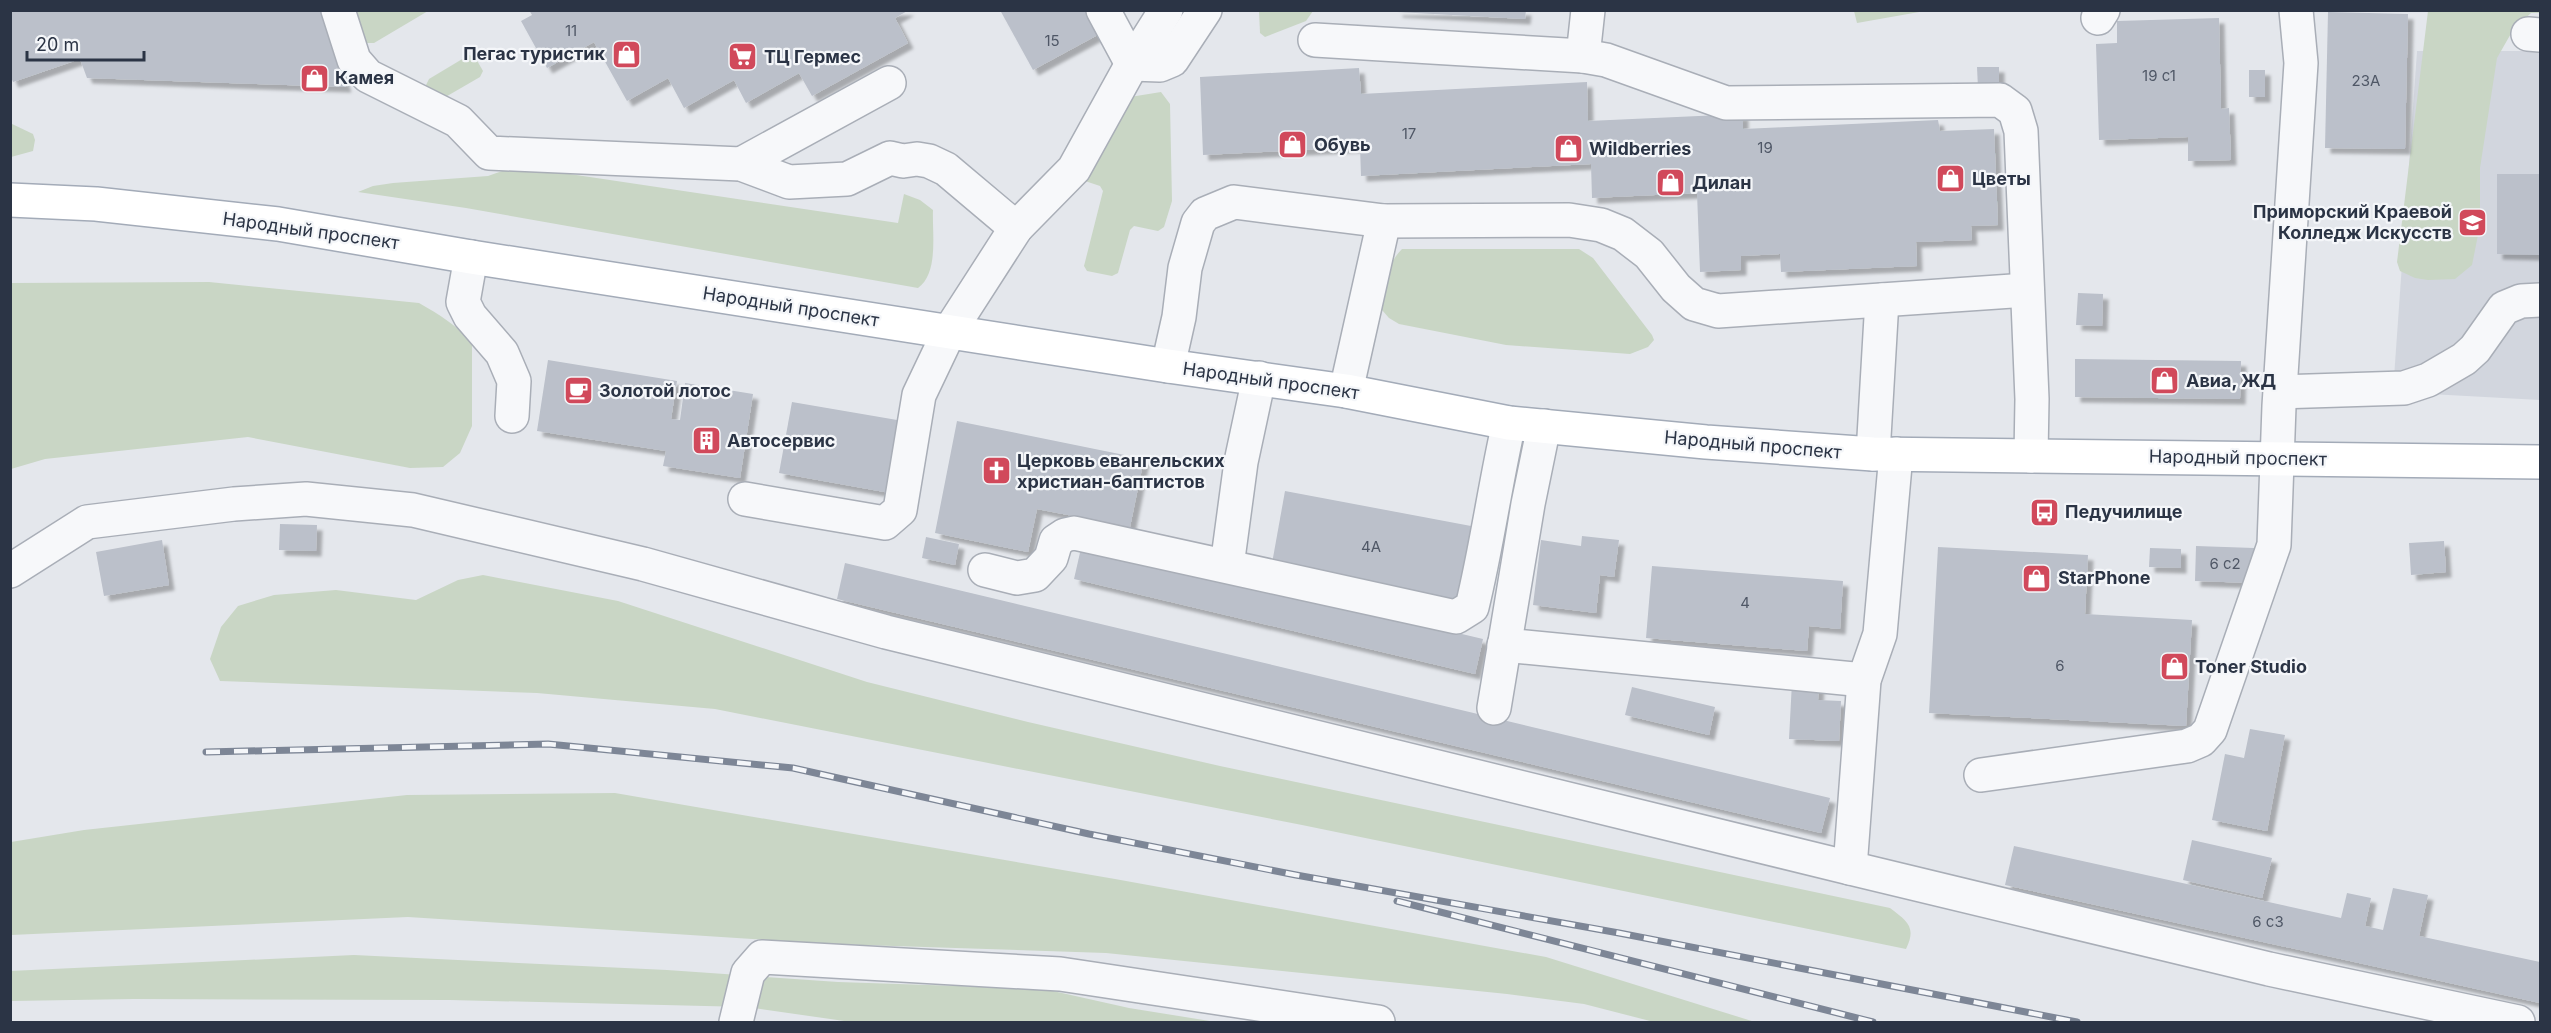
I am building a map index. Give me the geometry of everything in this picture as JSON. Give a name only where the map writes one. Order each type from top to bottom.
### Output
[{"type":"main road","name":"Народный проспект","points":[[10,200],[96,204],[278,224],[949,332],[1346,391],[1509,423],[1706,442],[1884,454],[2541,462]]},
{"type":"lane","points":[[338,10],[354,60],[368,76],[458,121],[489,153],[741,164],[789,182],[847,179],[890,158],[929,162],[946,169],[1016,228]]},
{"type":"lane","points":[[1103,10],[1132,64]]},
{"type":"lane","points":[[745,499],[885,523],[900,510],[919,395],[949,332],[1016,228],[1074,169],[1132,64],[1166,10]]},
{"type":"lane","points":[[1132,64],[1160,65],[1172,60],[1204,10]]},
{"type":"lane","points":[[1583,56],[1588,10]]},
{"type":"lane","points":[[1981,775],[2187,746],[2201,740],[2211,730],[2274,545],[2301,63],[2296,10]]},
{"type":"lane","points":[[1315,40],[1583,56],[1606,60],[1726,103],[2000,100],[2015,111],[2021,131],[2032,399],[2031,456]]},
{"type":"lane","points":[[741,164],[889,83]]},
{"type":"lane","points":[[1168,366],[1179,317],[1185,268],[1198,223],[1205,214],[1234,202],[1384,221],[1569,220],[1601,225],[1623,234],[1649,255],[1676,288],[1694,304],[1718,311],[2027,290]]},
{"type":"lane","points":[[1346,391],[1384,221]]},
{"type":"lane","points":[[471,256],[463,302],[470,316],[502,353],[514,381],[512,416]]},
{"type":"lane","points":[[1850,868],[1864,680],[1880,634],[1884,454],[1882,300]]},
{"type":"lane","points":[[2281,392],[2404,388],[2428,380],[2464,359],[2475,349],[2504,308],[2521,301],[2541,300]]},
{"type":"lane","points":[[1227,566],[1240,462],[1259,378]]},
{"type":"lane","points":[[986,570],[1017,578],[1035,575],[1051,558],[1056,541],[1065,535],[1074,533],[1445,616],[1456,616],[1467,612],[1472,607],[1483,562],[1492,498],[1509,423]]},
{"type":"lane","points":[[1494,708],[1528,504],[1544,426]]},
{"type":"lane","points":[[10,571],[87,522],[234,504],[306,499],[413,510],[643,564],[875,629],[1850,868],[2269,969],[2518,1023]]},
{"type":"lane","points":[[1504,645],[1864,680]]},
{"type":"lane","points":[[736,1023],[748,972],[762,957],[1060,974],[1378,1023]]},
{"type":"shaded area","name":"Приморский Краевой Колледж Искусств","points":[[2417,51],[2540,51],[2540,400],[2393,392]]},
{"type":"green space","points":[[1259,10],[1313,11],[1306,21],[1265,37],[1260,33]]},
{"type":"green space","points":[[1854,10],[1925,11],[1857,23]]},
{"type":"green space","points":[[347,11],[428,11],[374,43],[363,43]]},
{"type":"green space","points":[[2428,11],[2540,11],[2540,13],[2531,13],[2513,30],[2497,58],[2480,168],[2480,225],[2472,265],[2455,279],[2415,278],[2400,271],[2397,262]]},
{"type":"green space","points":[[469,55],[475,57],[483,71],[480,77],[442,99],[434,99],[426,85],[429,79]]},
{"type":"green space","points":[[1161,92],[1170,104],[1172,201],[1164,227],[1158,231],[1134,226],[1130,230],[1118,273],[1112,276],[1087,271],[1084,266],[1103,191],[1100,186],[1085,181],[1082,175],[1130,97]]},
{"type":"green space","points":[[10,123],[33,134],[35,140],[33,151],[11,157]]},
{"type":"green space","points":[[516,166],[898,223],[904,194],[920,200],[933,210],[932,263],[925,281],[918,288],[466,208],[358,192],[373,186],[393,183],[488,176]]},
{"type":"green space","points":[[1402,249],[1579,249],[1593,258],[1654,340],[1648,347],[1630,354],[1506,345],[1399,324],[1382,310],[1388,270]]},
{"type":"green space","points":[[209,282],[419,303],[441,316],[472,344],[472,426],[460,453],[443,467],[410,468],[248,437],[45,459],[11,469],[11,283]]},
{"type":"green space","points":[[483,575],[618,601],[867,682],[1028,722],[1220,766],[1890,908],[1905,921],[1911,935],[1906,949],[1302,825],[715,709],[537,693],[220,681],[210,659],[221,627],[238,606],[274,595],[336,590],[416,600],[458,580]]},
{"type":"green space","points":[[615,793],[1115,879],[1546,957],[1755,1022],[1654,1022],[1584,1004],[1507,994],[1106,953],[832,944],[408,917],[11,935],[11,842],[84,830],[407,795]]},
{"type":"green space","points":[[354,955],[667,970],[838,982],[1044,989],[1129,1008],[1216,1022],[851,1022],[747,1007],[450,1000],[11,1001],[10,971]]},
{"type":"building","points":[[10,10],[320,10],[346,87],[87,78],[80,59],[13,82],[10,75]]},
{"type":"building","name":"ТЦ Гермес","points":[[529,10],[909,10],[895,18],[908,43],[812,96],[799,73],[746,103],[734,80],[684,108],[668,78],[627,101],[594,42],[547,68],[521,21],[532,15]]},
{"type":"building","points":[[1000,10],[1094,10],[1105,31],[1033,70]]},
{"type":"building","points":[[1397,10],[1526,10],[1525,19],[1397,12]]},
{"type":"building","points":[[2328,12],[2408,14],[2405,149],[2325,148]]},
{"type":"building","points":[[2219,18],[2221,109],[2229,108],[2231,160],[2188,161],[2188,137],[2099,140],[2096,44],[2117,43],[2117,21]]},
{"type":"building","points":[[1977,67],[1999,67],[1999,88],[1978,88]]},
{"type":"building","points":[[1359,68],[1361,94],[1587,82],[1588,121],[1743,114],[1743,129],[1938,120],[1940,131],[1994,129],[1998,225],[1971,226],[1972,240],[1916,242],[1917,266],[1781,272],[1780,254],[1741,256],[1741,270],[1700,272],[1697,193],[1592,198],[1591,164],[1361,176],[1360,147],[1203,155],[1200,77]]},
{"type":"building","points":[[2249,70],[2265,70],[2265,97],[2249,97]]},
{"type":"building","points":[[2497,174],[2540,174],[2540,255],[2497,254]]},
{"type":"building","points":[[2078,293],[2103,294],[2102,326],[2076,325]]},
{"type":"building","points":[[2075,359],[2241,361],[2240,399],[2075,397]]},
{"type":"building","points":[[548,360],[677,381],[671,419],[680,420],[685,383],[753,394],[740,478],[663,466],[666,451],[537,431]]},
{"type":"building","points":[[792,402],[903,421],[890,493],[779,473]]},
{"type":"building","name":"Церковь евангельских христиан-баптистов","points":[[957,421],[1144,459],[1130,527],[1037,509],[1028,552],[935,533]]},
{"type":"building","points":[[1285,491],[1471,526],[1456,604],[1271,569]]},
{"type":"building","points":[[280,524],[317,525],[316,551],[279,550]]},
{"type":"building","points":[[1582,536],[1619,540],[1614,577],[1600,575],[1596,613],[1533,605],[1541,540],[1581,546]]},
{"type":"building","points":[[926,537],[959,544],[955,565],[922,558]]},
{"type":"building","points":[[162,540],[169,585],[104,596],[96,552]]},
{"type":"building","points":[[2444,541],[2446,572],[2411,575],[2409,543]]},
{"type":"building","points":[[1082,544],[1483,639],[1475,674],[1074,579]]},
{"type":"building","points":[[2196,546],[2254,548],[2254,583],[2195,581]]},
{"type":"building","points":[[1938,547],[2088,555],[2085,614],[2192,620],[2186,726],[1929,713]]},
{"type":"building","points":[[2150,548],[2181,549],[2181,568],[2149,567]]},
{"type":"building","points":[[845,563],[1830,798],[1821,833],[837,599]]},
{"type":"building","points":[[1652,566],[1843,581],[1840,629],[1809,626],[1807,651],[1646,638]]},
{"type":"building","points":[[1792,682],[1819,683],[1818,700],[1841,701],[1839,741],[1789,739]]},
{"type":"building","points":[[1632,687],[1715,707],[1709,735],[1625,715]]},
{"type":"building","points":[[2250,729],[2285,735],[2267,831],[2212,820],[2225,754],[2244,758]]},
{"type":"building","points":[[2192,840],[2272,858],[2262,898],[2183,880]]},
{"type":"building","points":[[2014,846],[2341,918],[2347,893],[2371,898],[2365,926],[2383,930],[2393,888],[2428,895],[2419,936],[2540,962],[2540,1003],[2005,885]]},
{"type":"railway","points":[[206,752],[548,744],[793,768],[1089,834],[1296,875],[1619,933],[2077,1022]]},
{"type":"railway","points":[[1397,901],[1873,1022]]},
{"type":"place","name":"Пегас туристик","points":[[626,54]]},
{"type":"place","name":"ТЦ Гермес","points":[[743,57]]},
{"type":"place","name":"Камея","points":[[314,78]]},
{"type":"place","name":"Обувь","points":[[1293,145]]},
{"type":"place","name":"Wildberries","points":[[1568,149]]},
{"type":"place","name":"Цветы","points":[[1951,179]]},
{"type":"place","name":"Дилан","points":[[1671,183]]},
{"type":"place","name":"Приморский Краевой Колледж Искусств","points":[[2473,222]]},
{"type":"place","name":"Авиа, ЖД","points":[[2165,381]]},
{"type":"place","name":"Золотой лотос","points":[[578,391]]},
{"type":"place","name":"Автосервис","points":[[706,441]]},
{"type":"place","name":"Церковь евангельских христиан-баптистов","points":[[996,471]]},
{"type":"place","name":"Педучилище","points":[[2044,512]]},
{"type":"place","name":"StarPhone","points":[[2037,578]]},
{"type":"place","name":"Toner Studio","points":[[2174,667]]}]
